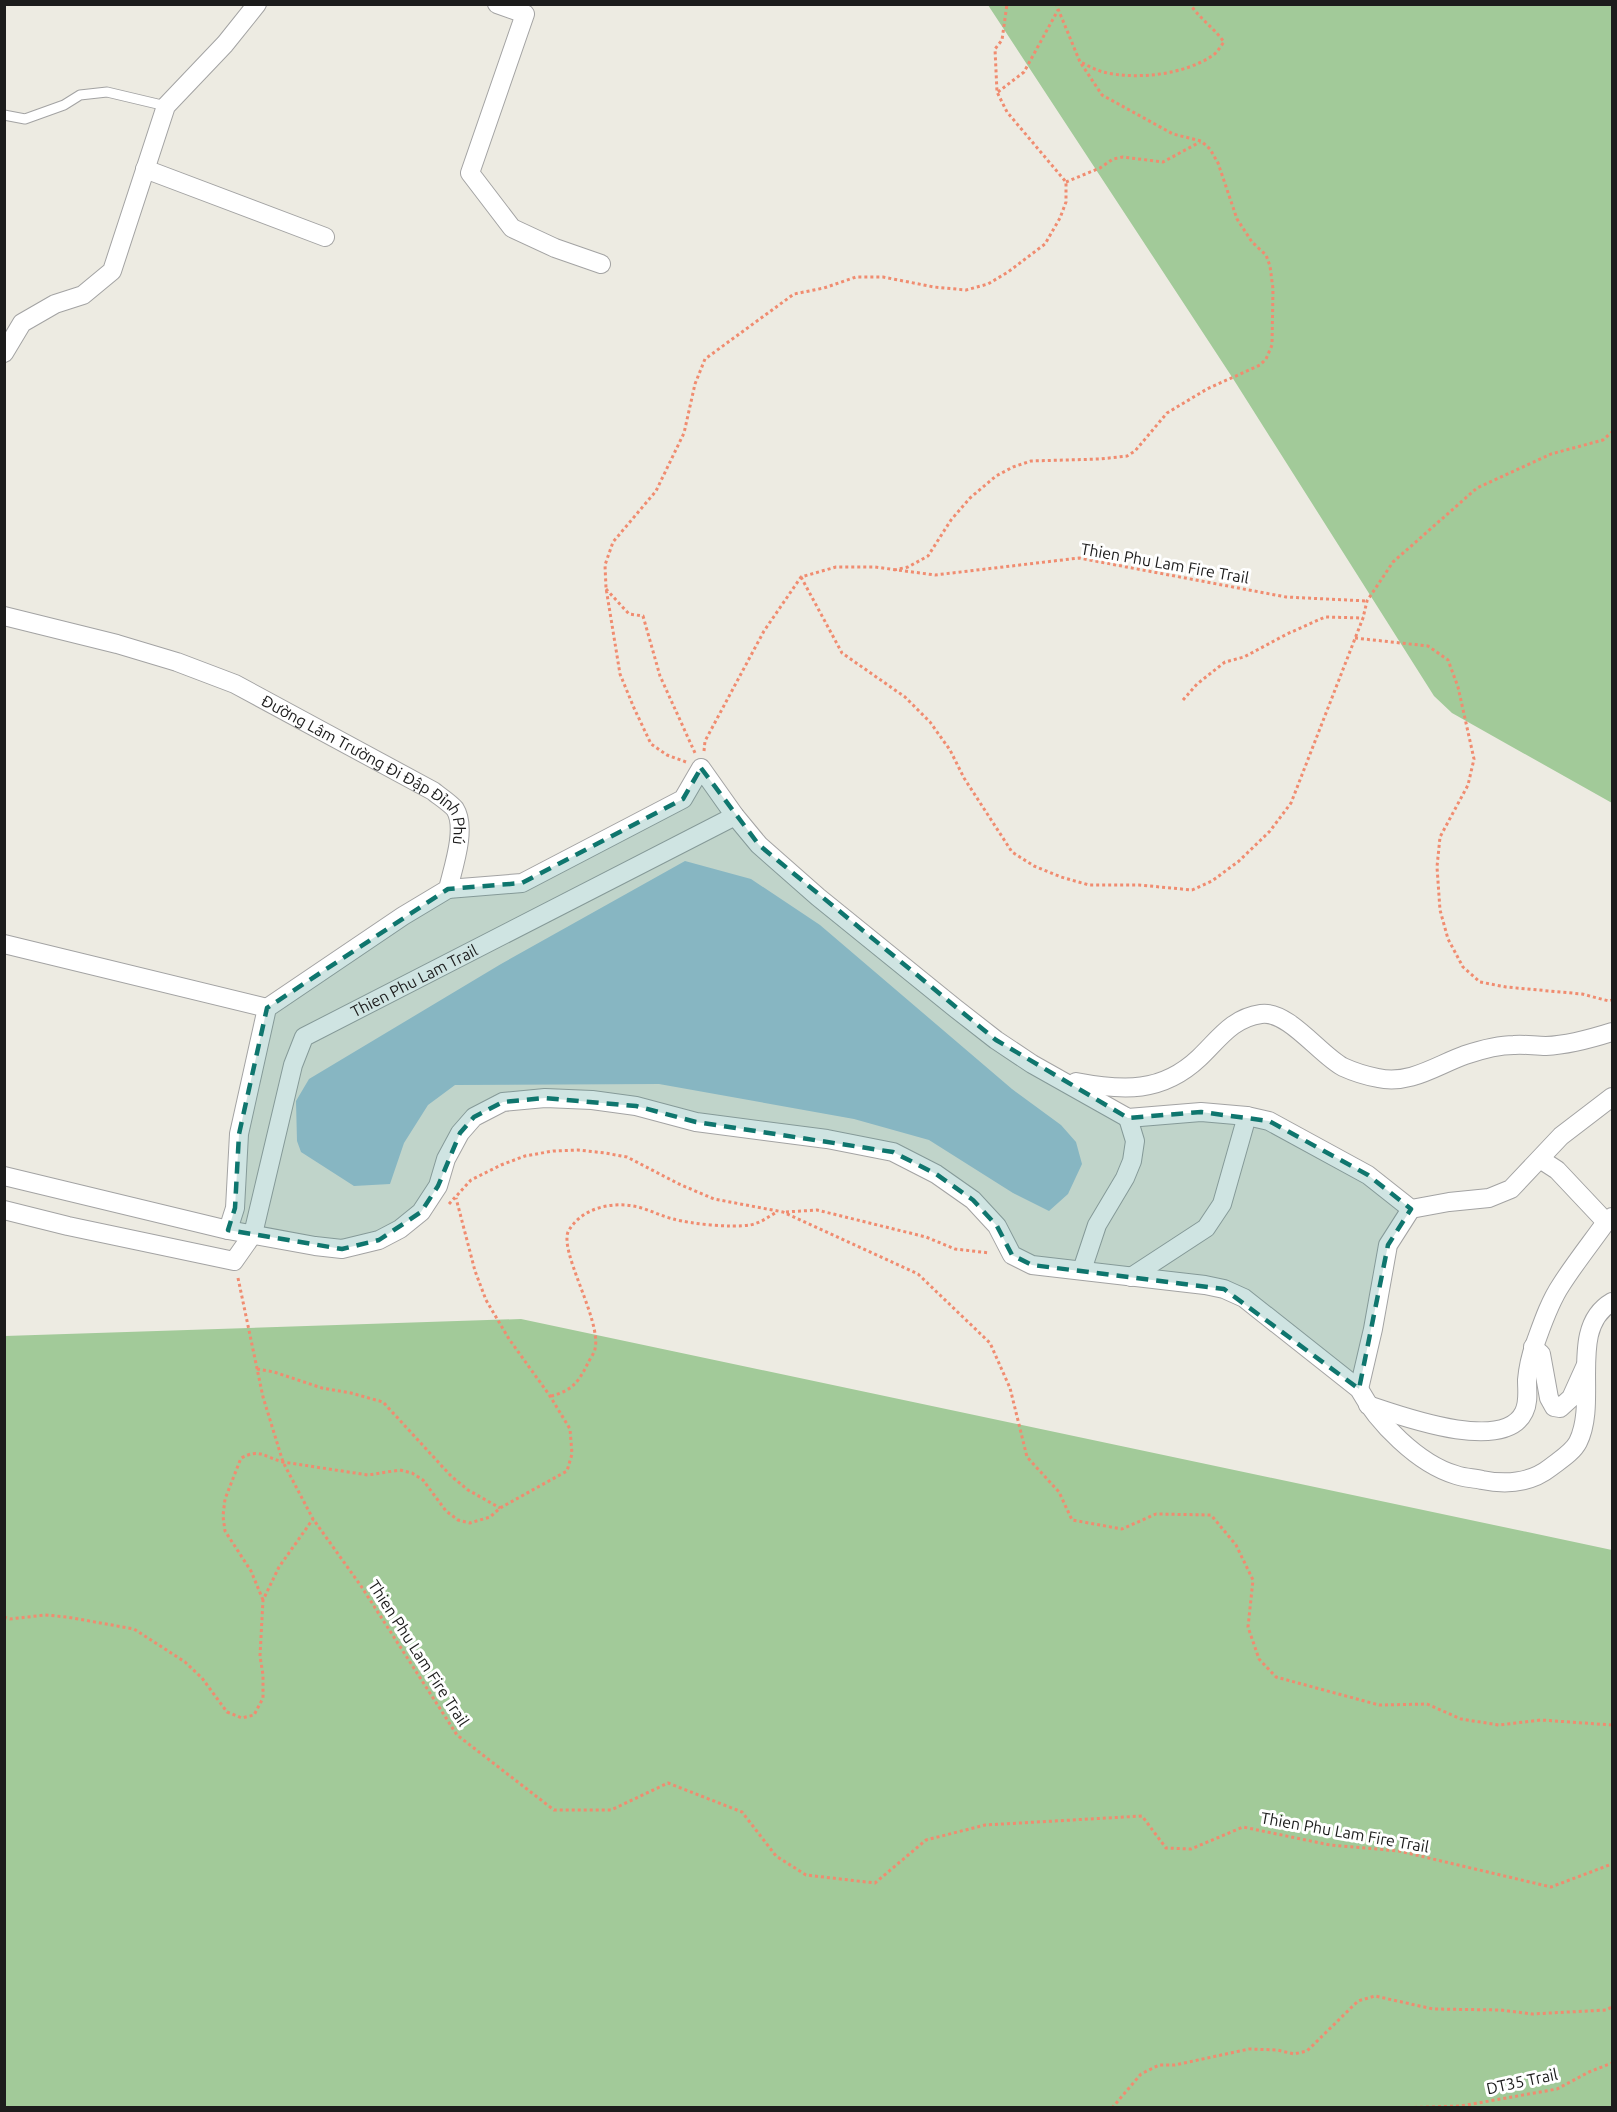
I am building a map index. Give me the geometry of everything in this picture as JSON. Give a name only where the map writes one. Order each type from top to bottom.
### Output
[{"type":"street","points":[[4,353],[22,323],[55,304],[82,296],[112,271],[165,106],[225,44],[257,4]]},
{"type":"street","points":[[497,4],[525,14],[470,172],[512,228],[555,248],[601,264]]},
{"type":"street","points":[[145,169],[325,237]]},
{"type":"street","name":"Đường Lâm Trường Đi Đập Đỉnh Phú","points":[[4,616],[177,662],[235,684],[433,791],[454,809],[460,824],[458,846],[448,889]]},
{"type":"street","points":[[228,1230],[235,1208],[239,1134],[267,1008],[403,916],[448,889],[522,883],[683,799],[701,768],[759,845],[906,969],[996,1040],[1128,1118],[1201,1112],[1247,1116],[1269,1121],[1368,1175],[1411,1209]]},
{"type":"street","name":"Thien Phu Lam Trail","points":[[234,1261],[253,1234],[293,1065],[304,1038],[735,816]]},
{"type":"street","points":[[4,944],[267,1008]]},
{"type":"street","points":[[1061,1080],[1110,1089],[1144,1087],[1162,1083],[1200,1057],[1232,1024],[1249,1016],[1265,1013],[1281,1018],[1342,1067],[1382,1079],[1417,1076],[1463,1056],[1488,1049],[1512,1045],[1546,1046],[1577,1043],[1612,1032]]},
{"type":"street","points":[[4,1176],[228,1230],[342,1249],[380,1240],[400,1229],[421,1212],[438,1186],[446,1159],[460,1133],[474,1117],[503,1102],[545,1098],[592,1100],[636,1106],[696,1122],[827,1138],[893,1152],[936,1174],[973,1200],[997,1226],[1012,1255],[1032,1264],[1224,1289],[1244,1298],[1359,1389],[1368,1405],[1402,1442],[1416,1453],[1455,1475],[1513,1483],[1530,1479],[1546,1471],[1577,1443],[1585,1422],[1589,1330],[1602,1308],[1612,1302]]},
{"type":"street","points":[[1359,1389],[1373,1329],[1388,1245],[1411,1209],[1490,1198],[1511,1189],[1561,1136],[1608,1103]]},
{"type":"street","points":[[1131,1277],[1206,1228],[1222,1204],[1247,1116]]},
{"type":"street","points":[[1082,1270],[1097,1225],[1125,1178],[1132,1161],[1135,1142],[1128,1118]]},
{"type":"street","points":[[1368,1405],[1437,1425],[1476,1431],[1503,1429],[1518,1420],[1524,1412],[1533,1347],[1560,1287],[1609,1219],[1557,1170],[1540,1159]]},
{"type":"street","points":[[4,1210],[234,1261]]},
{"type":"street","points":[[1533,1347],[1542,1354],[1549,1398],[1554,1407],[1560,1408],[1571,1398],[1587,1363]]},
{"type":"lane","points":[[4,115],[25,119],[64,105],[80,96],[106,92],[165,106]]},
{"type":"path","points":[[701,768],[667,756],[651,744],[620,674],[606,588],[605,564],[613,542],[656,491],[684,433],[695,384],[705,359],[794,294],[824,288],[856,277],[883,277],[934,287],[966,290],[988,285],[1045,243],[1060,218],[1066,202],[1066,182],[1007,112],[997,92],[995,49],[1002,40],[1007,4]]},
{"type":"path","points":[[894,570],[908,567],[928,556],[963,505],[996,476],[1031,461],[1127,456],[1135,451],[1167,413],[1207,389],[1260,365],[1266,359],[1272,345],[1274,328],[1270,266],[1266,255],[1252,242],[1237,219],[1218,163],[1210,149],[1201,141],[1173,134],[1102,95],[1080,62],[1056,4]]},
{"type":"path","points":[[1080,62],[1101,72],[1122,75],[1170,72],[1197,64],[1214,55],[1224,42],[1218,33],[1199,17],[1192,5]]},
{"type":"path","points":[[997,92],[1024,72],[1058,10]]},
{"type":"path","points":[[1066,182],[1100,168],[1113,159],[1124,157],[1163,162],[1201,141]]},
{"type":"path","points":[[701,768],[705,741],[717,717],[764,631],[801,577],[842,653],[905,697],[930,722],[950,750],[964,778],[1012,852],[1034,866],[1089,885],[1140,885],[1192,890],[1212,881],[1239,861],[1270,831],[1291,803],[1363,618],[1367,601],[1393,562],[1478,488],[1551,454],[1603,440],[1612,432]]},
{"type":"path","name":"Thien Phu Lam Fire Trail","points":[[801,577],[836,567],[875,567],[935,575],[1079,558],[1286,597],[1367,601]]},
{"type":"path","points":[[606,588],[629,614],[643,616],[660,676],[701,768]]},
{"type":"path","points":[[1182,699],[1225,662],[1244,657],[1278,638],[1325,617],[1363,618]]},
{"type":"path","points":[[1355,638],[1428,646],[1448,660],[1458,687],[1474,759],[1468,785],[1440,837],[1437,867],[1440,910],[1448,939],[1462,967],[1480,982],[1506,987],[1582,994],[1612,1000]]},
{"type":"path","points":[[443,1209],[471,1180],[501,1165],[525,1156],[553,1151],[578,1150],[627,1157],[714,1199],[776,1212],[817,1210],[926,1237],[955,1249],[1012,1255]]},
{"type":"path","points":[[263,1600],[251,1571],[225,1531],[223,1516],[225,1499],[241,1458],[251,1453],[264,1454],[271,1459],[283,1462],[368,1475],[400,1470],[412,1473],[423,1480],[446,1511],[458,1520],[470,1523],[490,1517],[500,1508],[567,1471],[572,1454],[570,1429],[486,1300],[475,1271],[456,1198]]},
{"type":"path","points":[[550,1396],[572,1388],[580,1380],[596,1348],[581,1285],[569,1258],[566,1242],[568,1231],[585,1213],[615,1204],[636,1207],[680,1221],[733,1226],[762,1222],[776,1212]]},
{"type":"path","points":[[783,1212],[918,1274],[990,1343],[1010,1388],[1027,1457],[1059,1492],[1072,1520],[1122,1529],[1156,1514],[1212,1515],[1236,1545],[1253,1580],[1248,1627],[1259,1659],[1275,1677],[1379,1705],[1427,1704],[1461,1719],[1499,1725],[1541,1720],[1612,1725]]},
{"type":"path","name":"Thien Phu Lam Fire Trail","points":[[234,1261],[257,1369],[283,1462],[314,1518],[361,1586],[457,1735],[554,1810],[611,1810],[668,1783],[742,1812],[776,1856],[806,1875],[875,1883],[926,1840],[985,1825],[1142,1816],[1166,1848],[1191,1849],[1243,1827],[1330,1845],[1399,1851],[1551,1887],[1612,1864]]},
{"type":"path","points":[[257,1369],[274,1372],[322,1388],[383,1402],[451,1476],[468,1490],[500,1508]]},
{"type":"path","points":[[4,1617],[10,1619],[56,1616],[134,1629],[185,1662],[202,1678],[227,1712],[243,1718],[254,1715],[263,1698],[260,1656],[263,1600],[279,1567],[314,1518]]},
{"type":"path","points":[[1112,2108],[1141,2074],[1159,2065],[1175,2065],[1249,2049],[1277,2050],[1294,2054],[1307,2051],[1358,2001],[1375,1996],[1433,2009],[1501,2010],[1532,2014],[1606,2010],[1612,2007]]},
{"type":"path","name":"DT35 Trail","points":[[1396,2108],[1461,2106],[1557,2089],[1612,2063]]},
{"type":"highlighted area","points":[[701,768],[759,845],[996,1040],[1128,1118],[1201,1112],[1269,1121],[1368,1175],[1411,1209],[1388,1245],[1359,1389],[1224,1289],[1032,1265],[1012,1255],[997,1226],[973,1200],[936,1174],[893,1152],[696,1122],[636,1106],[545,1098],[503,1102],[474,1117],[460,1133],[438,1186],[421,1212],[379,1240],[342,1249],[228,1230],[235,1208],[239,1134],[267,1008],[448,889],[522,883],[683,799]]},
{"type":"green space","points":[[988,5],[1612,5],[1612,803],[1452,713],[1434,696],[1232,377]]},
{"type":"green space","points":[[521,1319],[1612,1550],[1612,2107],[5,2107],[5,1336]]},
{"type":"water","points":[[685,861],[751,879],[820,925],[1012,1089],[1061,1125],[1076,1142],[1082,1164],[1068,1194],[1049,1211],[1013,1193],[929,1140],[854,1119],[659,1084],[455,1085],[428,1105],[404,1143],[390,1184],[354,1186],[301,1152],[297,1141],[296,1101],[309,1079],[501,964]]}]
